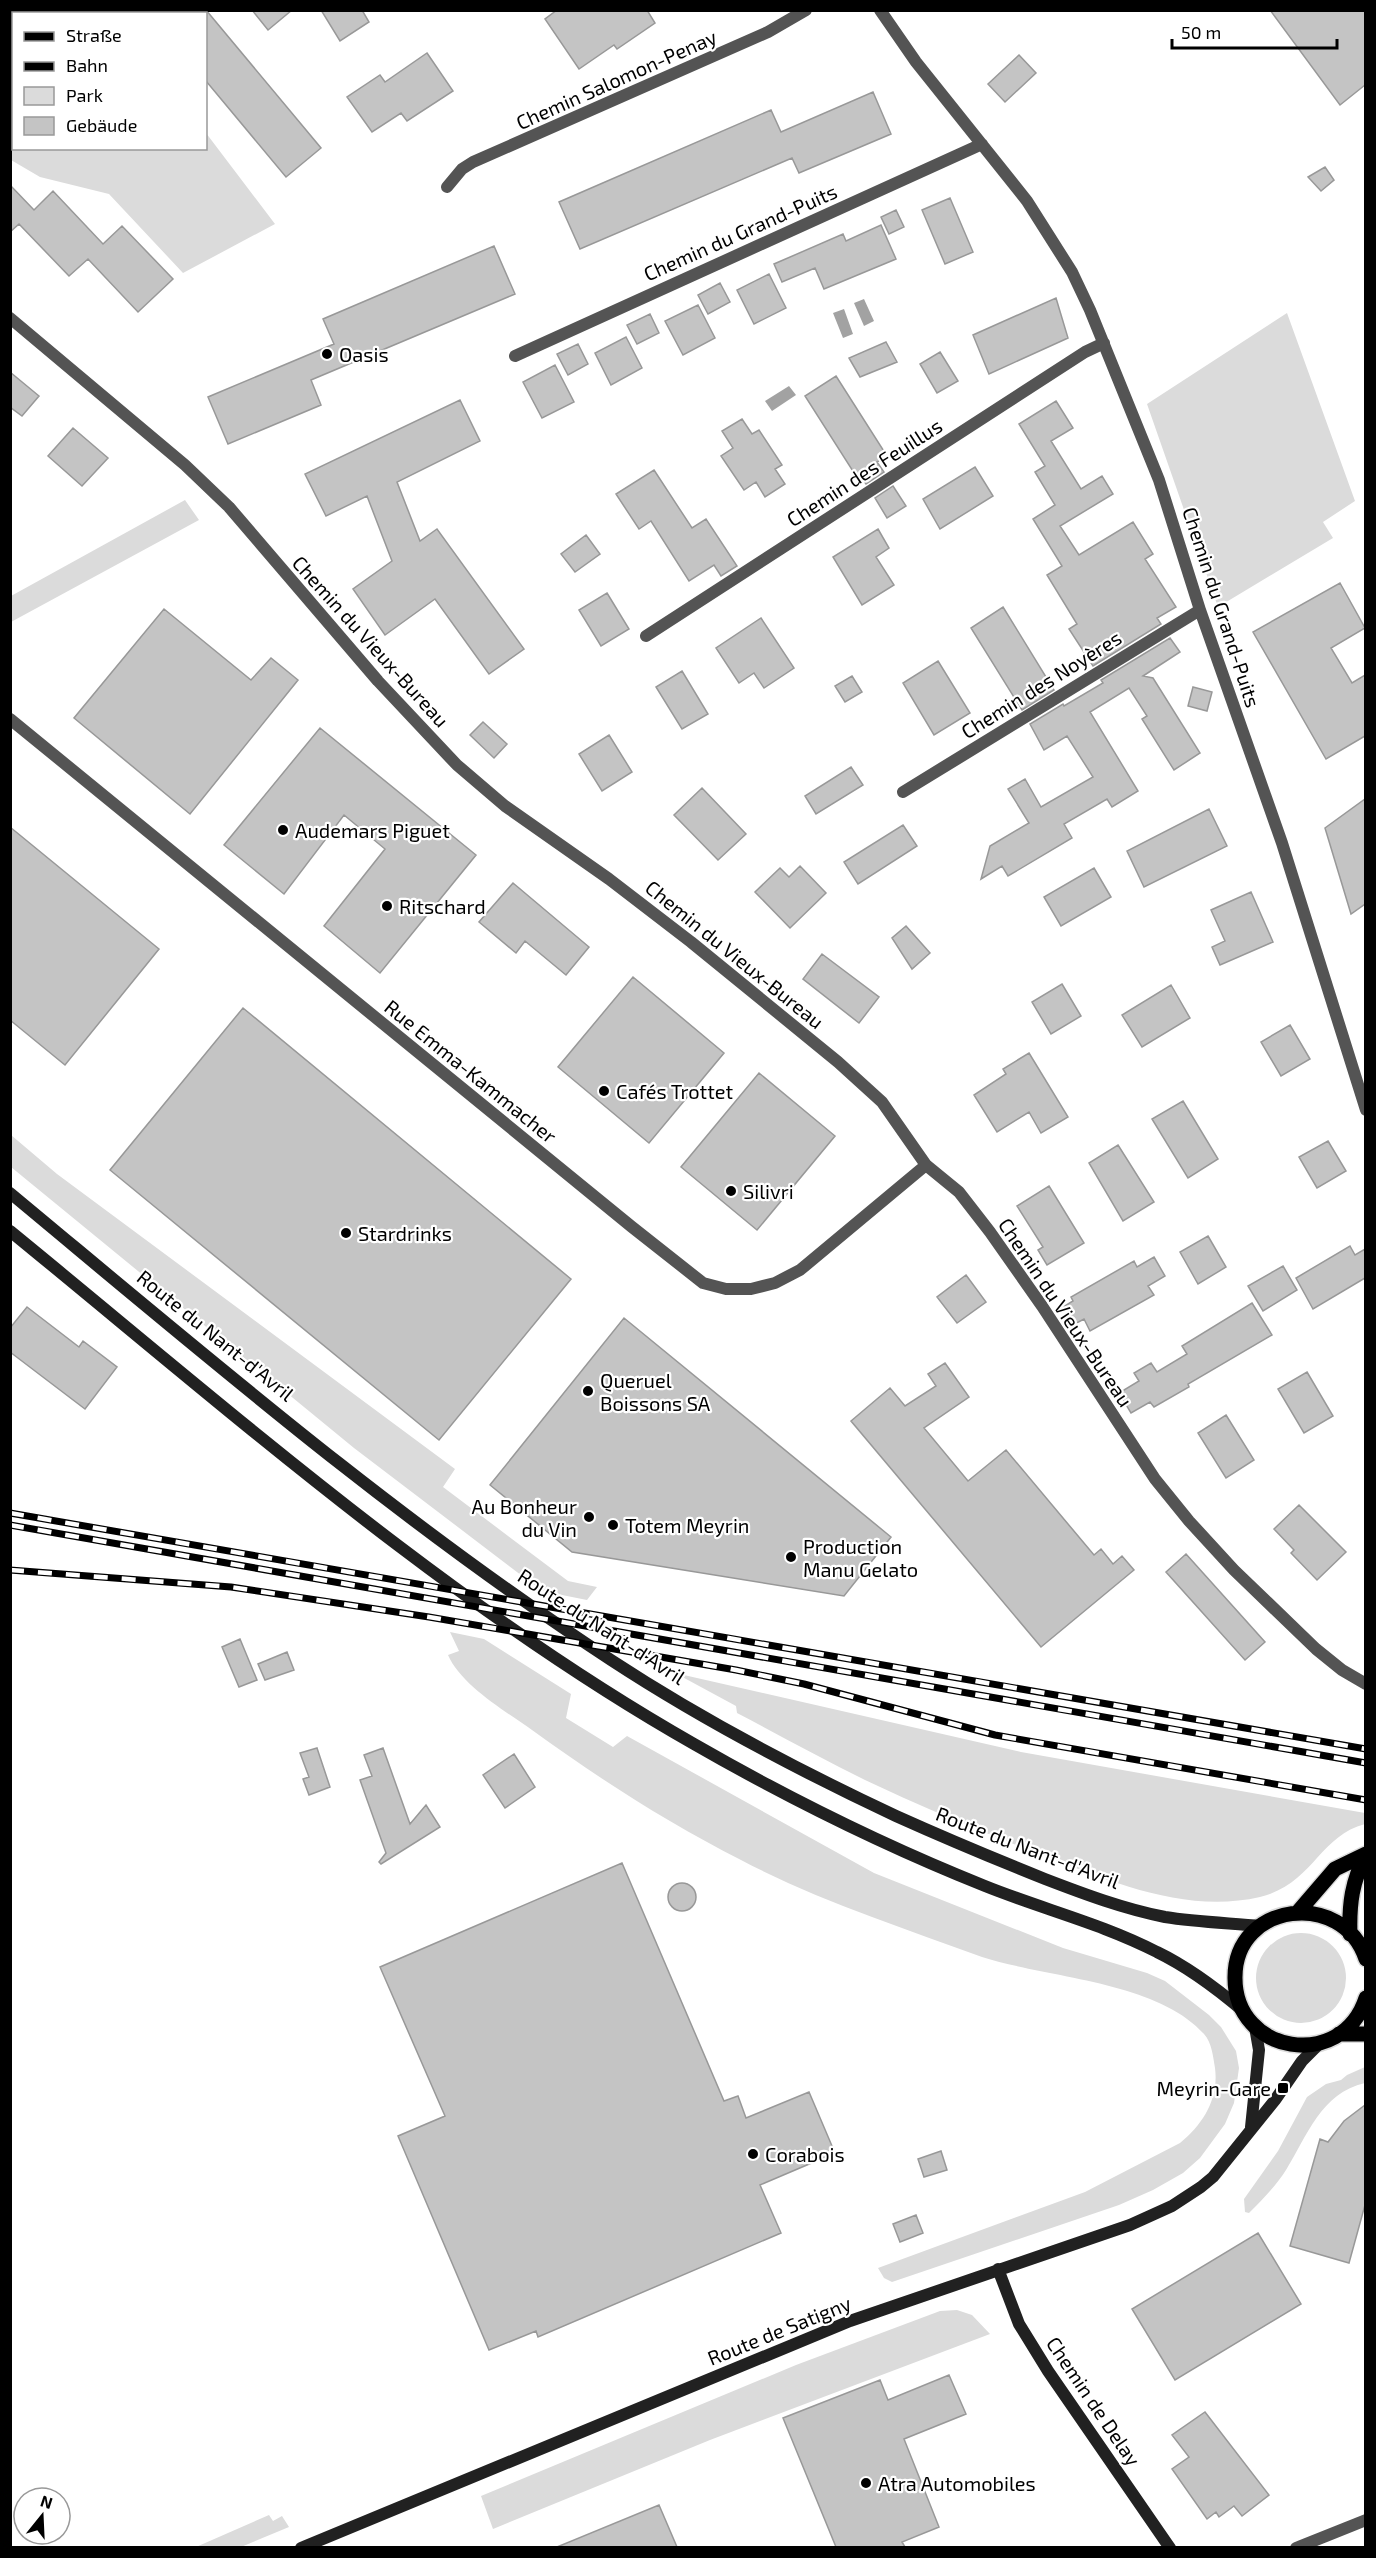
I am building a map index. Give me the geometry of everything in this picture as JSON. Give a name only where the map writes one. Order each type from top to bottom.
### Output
[{"type":"main road","name":"Route du Nant-d'Avril","points":[[10,1193],[383,1497],[555,1623],[614,1662],[706,1717],[854,1796],[998,1861],[1061,1885],[1121,1906],[1161,1916],[1261,1926]]},
{"type":"main road","points":[[10,1231],[363,1517],[488,1610],[592,1682],[692,1743],[842,1823],[987,1887],[1135,1941],[1161,1953],[1218,1990],[1242,2010],[1255,2027],[1274,2040],[1296,2046],[1319,2043],[1340,2034],[1354,2021],[1365,1998]]},
{"type":"main road","points":[[1298,1912],[1335,1869],[1365,1855]]},
{"type":"main road","points":[[1360,1947],[1350,1912],[1353,1885],[1365,1855]]},
{"type":"main road","points":[[1242,2010],[1236,1993],[1236,1965],[1247,1939],[1261,1926],[1278,1916],[1298,1912],[1325,1916],[1360,1947]]},
{"type":"main road","name":"Route de Satigny","points":[[1251,2127],[1258,2050],[1255,2027]]},
{"type":"main road","points":[[1340,2034],[1365,2034]]},
{"type":"main road","name":"Route de Satigny","points":[[301,2547],[850,2321],[1131,2225],[1172,2206],[1202,2187],[1226,2163],[1302,2061],[1319,2043]]},
{"type":"main road","name":"Chemin de Delay","points":[[998,2269],[1019,2324],[1048,2371],[1170,2547]]},
{"type":"street","name":"Chemin Salomon-Penay","points":[[447,187],[462,169],[472,162],[768,32],[806,10]]},
{"type":"street","name":"Chemin du Grand-Puits","points":[[880,10],[916,62],[1048,231],[1072,272],[1104,344],[1159,480],[1200,610],[1277,829],[1365,1110]]},
{"type":"street","name":"Chemin du Grand-Puits","points":[[515,356],[982,144]]},
{"type":"street","name":"Chemin du Vieux-Bureau","points":[[10,318],[185,465],[230,507],[378,681],[457,765],[505,806],[609,879],[691,942],[882,1102],[926,1165],[958,1192],[974,1210],[1042,1306],[1155,1479],[1189,1521],[1234,1570],[1316,1649],[1365,1684]]},
{"type":"street","name":"Chemin des Feuillus","points":[[646,636],[1085,352],[1104,344]]},
{"type":"street","name":"Chemin des Noyères","points":[[903,792],[1200,610]]},
{"type":"street","name":"Rue Emma-Kammacher","points":[[10,719],[703,1283],[726,1289],[741,1289],[775,1283],[800,1270],[926,1165]]},
{"type":"street","points":[[1296,2547],[1365,2520]]},
{"type":"green space","points":[[207,134],[275,224],[183,273],[109,194],[40,177],[11,160],[12,142],[12,150],[207,150]]},
{"type":"green space","points":[[1287,313],[1355,501],[1323,522],[1333,538],[1218,607],[1147,404]]},
{"type":"green space","points":[[185,500],[199,520],[11,622],[11,596]]},
{"type":"green space","points":[[11,1135],[57,1174],[455,1469],[443,1487],[568,1581],[597,1587],[587,1600],[542,1591],[354,1448],[11,1167]]},
{"type":"green space","points":[[450,1632],[484,1639],[571,1694],[566,1718],[613,1747],[627,1736],[874,1873],[1063,1948],[1147,1973],[1165,1981],[1209,2015],[1221,2027],[1236,2051],[1239,2068],[1234,2103],[1225,2124],[1200,2158],[1183,2173],[1153,2190],[1119,2205],[892,2282],[884,2278],[878,2268],[1085,2192],[1180,2143],[1196,2128],[1212,2100],[1216,2079],[1212,2050],[1207,2038],[1184,2016],[1159,2003],[1100,1984],[982,1957],[799,1888],[714,1846],[608,1782],[485,1697],[463,1677],[448,1655],[459,1651]]},
{"type":"green space","points":[[675,1673],[1021,1752],[1365,1813],[1365,1824],[1349,1830],[1337,1839],[1292,1882],[1278,1891],[1260,1897],[1232,1901],[1205,1901],[1150,1893],[1096,1876],[954,1820],[887,1790],[737,1713],[736,1706]]},
{"type":"green space","points":[[1301,1933],[1318,1936],[1333,1946],[1343,1961],[1346,1978],[1343,1995],[1333,2010],[1318,2020],[1301,2023],[1284,2020],[1269,2010],[1259,1995],[1256,1978],[1259,1961],[1269,1946],[1284,1936]]},
{"type":"green space","points":[[1365,2067],[1365,2083],[1350,2088],[1326,2106],[1278,2182],[1249,2213],[1245,2212],[1244,2199],[1278,2151],[1307,2097],[1326,2084],[1341,2080]]},
{"type":"green space","points":[[957,2310],[972,2315],[990,2334],[710,2440],[493,2529],[481,2496],[796,2365],[940,2311]]},
{"type":"green space","points":[[269,2515],[273,2521],[282,2516],[289,2527],[241,2547],[196,2547]]},
{"type":"shaded area","points":[[864,299],[874,321],[864,326],[854,303]]},
{"type":"shaded area","points":[[844,309],[853,334],[843,338],[833,313]]},
{"type":"shaded area","points":[[789,386],[796,395],[772,411],[765,401]]},
{"type":"building","points":[[206,10],[321,148],[286,177],[207,82]]},
{"type":"building","points":[[252,10],[292,10],[268,30]]},
{"type":"building","points":[[321,10],[362,10],[369,22],[340,41]]},
{"type":"building","points":[[557,10],[647,10],[655,23],[617,49],[614,45],[579,69],[545,19]]},
{"type":"building","points":[[1270,10],[1365,10],[1365,85],[1340,105]]},
{"type":"building","points":[[427,53],[453,91],[407,121],[401,113],[372,132],[347,97],[380,75],[385,82]]},
{"type":"building","points":[[1019,55],[1036,73],[1005,102],[988,84]]},
{"type":"building","points":[[873,92],[891,134],[799,173],[792,158],[580,249],[559,202],[771,110],[781,132]]},
{"type":"building","points":[[1325,167],[1334,180],[1321,191],[1308,177]]},
{"type":"building","points":[[10,185],[34,210],[53,191],[103,244],[122,226],[173,279],[138,312],[88,259],[69,276],[19,224],[10,232]]},
{"type":"building","points":[[950,198],[973,252],[945,264],[922,210]]},
{"type":"building","points":[[896,210],[904,227],[889,234],[881,217]]},
{"type":"building","points":[[881,225],[896,259],[824,289],[815,268],[782,282],[774,264],[843,234],[846,241]]},
{"type":"building","points":[[494,246],[515,294],[311,380],[321,405],[228,444],[208,397],[334,344],[323,319]]},
{"type":"building","points":[[769,274],[786,308],[754,324],[737,290]]},
{"type":"building","points":[[720,283],[730,302],[708,314],[698,295]]},
{"type":"building","points":[[1056,298],[1068,338],[989,374],[973,335]]},
{"type":"building","points":[[698,305],[715,338],[683,355],[665,321]]},
{"type":"building","points":[[650,314],[659,333],[637,344],[627,325]]},
{"type":"building","points":[[626,337],[642,368],[611,385],[595,353]]},
{"type":"building","points":[[886,342],[897,362],[860,377],[849,358]]},
{"type":"building","points":[[578,344],[588,364],[568,375],[557,354]]},
{"type":"building","points":[[940,352],[958,381],[937,393],[920,364]]},
{"type":"building","points":[[555,365],[574,402],[542,418],[523,382]]},
{"type":"building","points":[[10,372],[39,396],[22,416],[10,407]]},
{"type":"building","points":[[836,376],[887,456],[877,462],[884,472],[866,484],[859,474],[856,476],[805,396]]},
{"type":"building","points":[[460,400],[480,441],[397,482],[420,541],[437,529],[524,649],[489,674],[435,599],[385,635],[353,589],[392,561],[367,496],[326,516],[305,474]]},
{"type":"building","points":[[1056,401],[1073,428],[1051,441],[1081,489],[1102,476],[1113,494],[1060,526],[1079,555],[1133,522],[1153,554],[1145,559],[1176,607],[1157,618],[1161,624],[1093,666],[1069,629],[1077,624],[1047,575],[1062,566],[1033,519],[1055,505],[1035,472],[1045,466],[1019,424]]},
{"type":"building","points":[[742,419],[752,434],[759,430],[782,465],[775,469],[785,484],[765,497],[756,482],[744,490],[721,456],[733,448],[722,431]]},
{"type":"building","points":[[73,428],[108,458],[82,486],[48,456]]},
{"type":"building","points":[[975,467],[993,496],[940,529],[923,499]]},
{"type":"building","points":[[654,470],[692,528],[706,519],[737,566],[721,576],[714,565],[689,581],[651,521],[639,529],[616,494]]},
{"type":"building","points":[[893,486],[906,506],[887,518],[875,498]]},
{"type":"building","points":[[878,529],[889,548],[876,557],[894,585],[862,605],[833,557]]},
{"type":"building","points":[[586,535],[600,554],[575,572],[561,554]]},
{"type":"building","points":[[1340,583],[1365,628],[1331,648],[1352,683],[1365,675],[1365,736],[1326,759],[1253,632]]},
{"type":"building","points":[[607,593],[629,629],[601,646],[579,610]]},
{"type":"building","points":[[1003,607],[1054,690],[1022,710],[971,628]]},
{"type":"building","points":[[164,609],[251,680],[271,658],[298,680],[190,814],[74,718]]},
{"type":"building","points":[[761,618],[794,668],[764,688],[754,673],[739,683],[716,648]]},
{"type":"building","points":[[1170,638],[1180,652],[1143,676],[1153,678],[1200,753],[1174,770],[1142,719],[1147,716],[1129,688],[1090,712],[1138,791],[1112,807],[1107,799],[1064,824],[1072,838],[1008,876],[1002,866],[981,879],[990,846],[1029,823],[1008,789],[1025,779],[1041,807],[1093,777],[1067,736],[1044,750],[1030,724],[1103,683],[1101,680]]},
{"type":"building","points":[[938,661],[970,713],[934,735],[903,683]]},
{"type":"building","points":[[682,671],[708,714],[682,729],[656,687]]},
{"type":"building","points":[[852,676],[862,692],[845,702],[835,686]]},
{"type":"building","points":[[1193,687],[1212,692],[1207,711],[1188,706]]},
{"type":"building","points":[[483,722],[507,744],[494,758],[470,735]]},
{"type":"building","points":[[320,728],[476,855],[380,973],[324,926],[385,849],[344,815],[284,894],[224,845]]},
{"type":"building","points":[[609,735],[632,772],[602,791],[579,754]]},
{"type":"building","points":[[851,767],[863,785],[816,814],[805,796]]},
{"type":"building","points":[[702,788],[746,834],[718,860],[674,815]]},
{"type":"building","points":[[1365,799],[1365,904],[1351,914],[1325,828]]},
{"type":"building","points":[[1209,809],[1227,846],[1144,887],[1127,851]]},
{"type":"building","points":[[903,825],[917,846],[858,884],[844,862]]},
{"type":"building","points":[[10,827],[159,949],[65,1065],[10,1020]]},
{"type":"building","points":[[800,866],[826,893],[790,928],[755,892],[780,868],[789,877]]},
{"type":"building","points":[[1094,868],[1111,897],[1061,926],[1044,897]]},
{"type":"building","points":[[513,883],[589,947],[566,975],[525,941],[516,953],[479,922]]},
{"type":"building","points":[[1251,892],[1273,942],[1220,965],[1212,947],[1225,941],[1211,910]]},
{"type":"building","points":[[906,926],[930,953],[912,969],[892,938]]},
{"type":"building","points":[[822,954],[879,997],[859,1023],[803,979]]},
{"type":"building","points":[[633,977],[724,1053],[649,1143],[558,1067]]},
{"type":"building","points":[[1062,984],[1081,1016],[1051,1034],[1032,1002]]},
{"type":"building","points":[[1171,985],[1190,1018],[1142,1047],[1122,1015]]},
{"type":"building","points":[[243,1008],[571,1279],[439,1440],[110,1170]]},
{"type":"building","points":[[1290,1025],[1310,1059],[1281,1076],[1261,1042]]},
{"type":"building","points":[[1029,1053],[1068,1117],[1041,1133],[1029,1112],[997,1132],[974,1095],[1006,1074],[1003,1069]]},
{"type":"building","points":[[759,1073],[835,1136],[757,1230],[681,1167]]},
{"type":"building","points":[[1183,1101],[1218,1159],[1188,1178],[1152,1119]]},
{"type":"building","points":[[1328,1141],[1346,1171],[1317,1188],[1299,1157]]},
{"type":"building","points":[[1118,1145],[1154,1202],[1123,1221],[1089,1163]]},
{"type":"building","points":[[1049,1186],[1084,1243],[1047,1265],[1038,1250],[1043,1247],[1017,1206]]},
{"type":"building","points":[[1208,1236],[1226,1267],[1198,1284],[1180,1252]]},
{"type":"building","points":[[1350,1246],[1355,1255],[1365,1249],[1365,1278],[1313,1309],[1296,1278]]},
{"type":"building","points":[[1154,1257],[1165,1276],[1148,1286],[1154,1295],[1090,1331],[1084,1319],[1073,1325],[1063,1307],[1073,1301],[1071,1297],[1134,1261],[1137,1267]]},
{"type":"building","points":[[1283,1266],[1297,1290],[1263,1311],[1248,1286]]},
{"type":"building","points":[[966,1275],[986,1302],[957,1323],[937,1297]]},
{"type":"building","points":[[1252,1303],[1272,1335],[1188,1384],[1189,1387],[1154,1407],[1150,1402],[1131,1413],[1119,1393],[1139,1381],[1134,1373],[1151,1363],[1157,1372],[1187,1354],[1182,1346]]},
{"type":"building","points":[[27,1307],[79,1347],[83,1341],[117,1367],[85,1409],[10,1352],[10,1328]]},
{"type":"building","points":[[624,1318],[891,1537],[844,1596],[572,1552],[490,1485]]},
{"type":"building","points":[[945,1363],[969,1397],[924,1428],[968,1481],[1006,1450],[1094,1555],[1101,1549],[1113,1564],[1122,1556],[1134,1570],[1041,1647],[851,1421],[890,1388],[905,1406],[936,1386],[928,1374]]},
{"type":"building","points":[[1307,1372],[1333,1416],[1304,1433],[1278,1389]]},
{"type":"building","points":[[1226,1415],[1254,1460],[1226,1478],[1198,1433]]},
{"type":"building","points":[[1299,1505],[1346,1552],[1317,1580],[1291,1553],[1294,1550],[1274,1529]]},
{"type":"building","points":[[1186,1554],[1265,1642],[1245,1660],[1166,1572]]},
{"type":"building","points":[[240,1639],[257,1680],[239,1687],[222,1647]]},
{"type":"building","points":[[287,1652],[294,1670],[265,1680],[258,1664]]},
{"type":"building","points":[[317,1748],[330,1787],[309,1795],[303,1779],[309,1777],[300,1753]]},
{"type":"building","points":[[383,1748],[410,1824],[426,1805],[440,1827],[381,1864],[379,1862],[386,1853],[360,1780],[372,1776],[364,1755]]},
{"type":"building","points":[[514,1754],[535,1787],[505,1808],[483,1775]]},
{"type":"building","points":[[622,1863],[724,2101],[738,2096],[746,2118],[809,2092],[835,2153],[760,2185],[781,2233],[538,2337],[536,2331],[489,2350],[398,2136],[445,2116],[380,1967]]},
{"type":"building","points":[[682,1883],[692,1887],[696,1897],[692,1907],[682,1911],[672,1907],[668,1897],[672,1887]]},
{"type":"building","points":[[1365,2105],[1365,2205],[1349,2263],[1290,2246],[1320,2139],[1328,2142],[1344,2121]]},
{"type":"building","points":[[941,2151],[947,2170],[924,2177],[918,2159]]},
{"type":"building","points":[[916,2215],[923,2233],[900,2242],[893,2224]]},
{"type":"building","points":[[1258,2233],[1301,2304],[1175,2380],[1132,2309]]},
{"type":"building","name":"Atra Automobiles","points":[[949,2375],[966,2414],[904,2439],[939,2527],[902,2542],[905,2547],[836,2547],[783,2418],[880,2380],[888,2400]]},
{"type":"building","points":[[1205,2412],[1269,2495],[1242,2516],[1234,2506],[1219,2517],[1216,2512],[1207,2519],[1172,2469],[1189,2457],[1172,2435]]},
{"type":"building","points":[[659,2505],[677,2547],[557,2547]]},
{"type":"railway","points":[[10,1513],[1366,1749]]},
{"type":"railway","points":[[10,1525],[1366,1763]]},
{"type":"railway","points":[[10,1570],[231,1587],[429,1617],[736,1670],[804,1684],[995,1735],[1366,1800]]},
{"type":"place","name":"Oasis","points":[[327,354]]},
{"type":"place","name":"Audemars Piguet","points":[[283,830]]},
{"type":"place","name":"Ritschard","points":[[387,906]]},
{"type":"place","name":"Cafés Trottet","points":[[604,1091]]},
{"type":"place","name":"Silivri","points":[[731,1191]]},
{"type":"place","name":"Stardrinks","points":[[346,1233]]},
{"type":"place","name":"Queruel Boissons SA","points":[[588,1391]]},
{"type":"place","name":"Au Bonheur du Vin","points":[[589,1517]]},
{"type":"place","name":"Totem Meyrin","points":[[613,1525]]},
{"type":"place","name":"Production Manu Gelato","points":[[791,1557]]},
{"type":"place","name":"Meyrin-Gare","points":[[1283,2088]]},
{"type":"place","name":"Corabois","points":[[753,2154]]},
{"type":"place","name":"Atra Automobiles","points":[[866,2483]]}]
